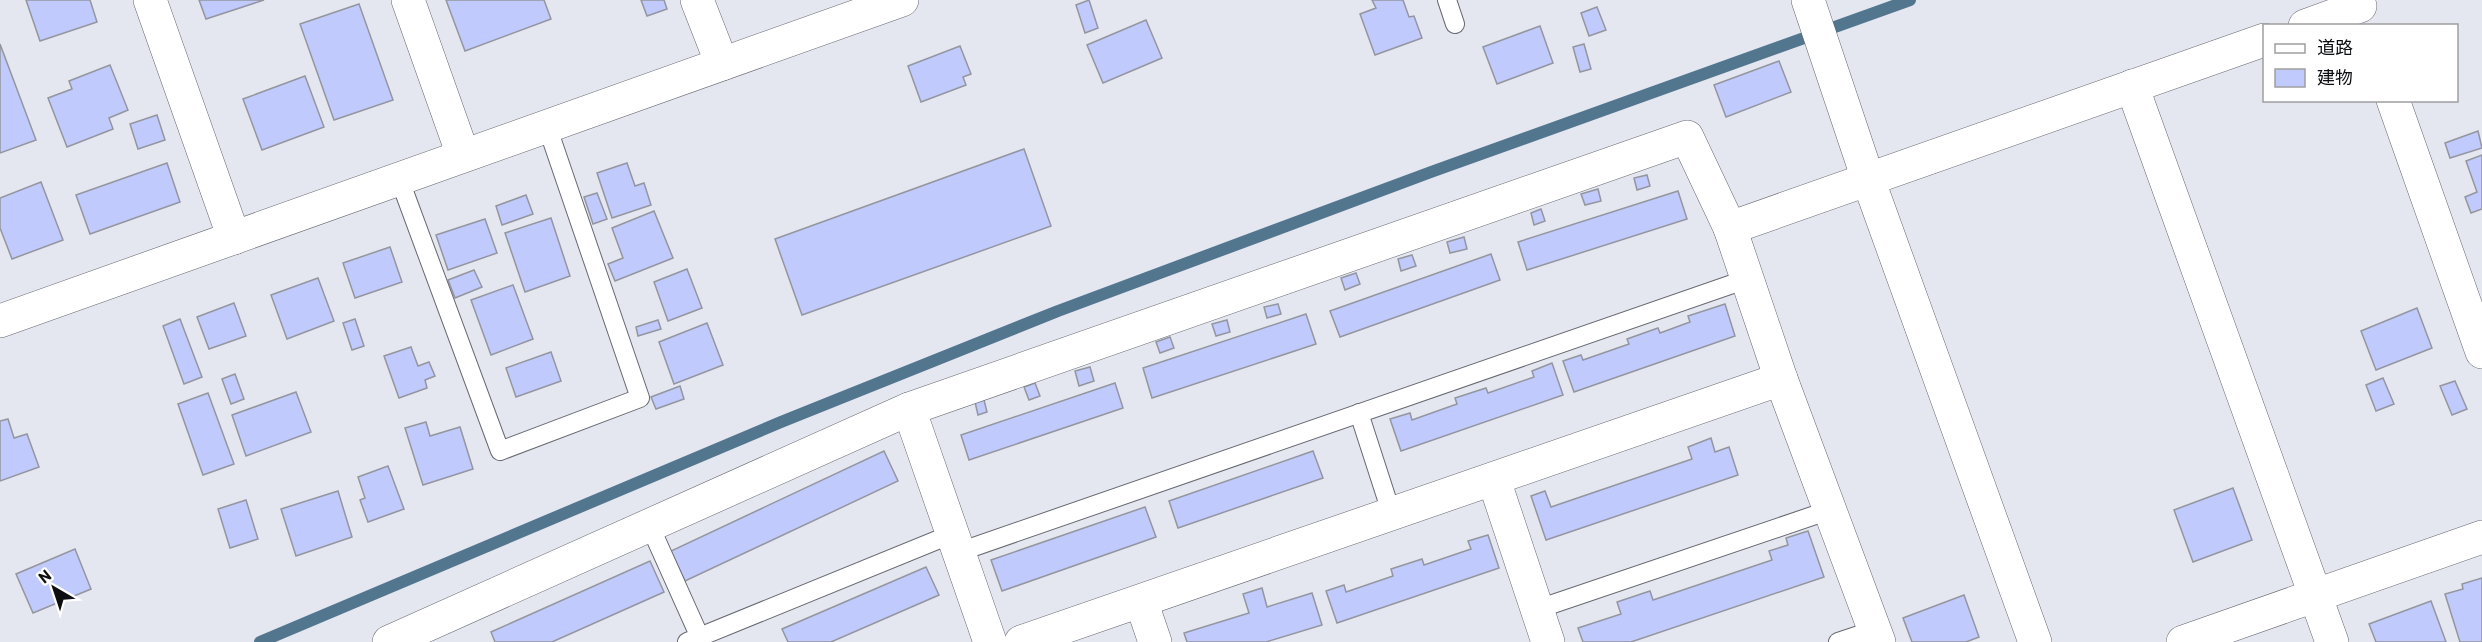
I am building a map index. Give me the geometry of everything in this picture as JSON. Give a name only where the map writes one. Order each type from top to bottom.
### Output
[{"type":"street","points":[[150,0],[234,238]]},
{"type":"street","points":[[408,0],[463,155]]},
{"type":"street","points":[[697,0],[722,64]]},
{"type":"street","points":[[0,321],[902,0]]},
{"type":"street","points":[[1808,0],[1868,179],[2035,642]]},
{"type":"street","points":[[2313,24],[2362,11]]},
{"type":"street","points":[[1730,228],[2263,41]]},
{"type":"street","points":[[2132,86],[2332,642]]},
{"type":"street","points":[[2394,102],[2482,352]]},
{"type":"street","points":[[389,642],[909,409],[1687,137],[1730,228],[1781,379],[1877,636]]},
{"type":"street","points":[[1022,642],[1781,379]]},
{"type":"street","points":[[909,409],[990,642]]},
{"type":"street","points":[[1494,480],[1548,642]]},
{"type":"street","points":[[2183,642],[2482,537]]},
{"type":"street","points":[[1141,601],[1155,642]]},
{"type":"lane","points":[[1447,0],[1455,24]]},
{"type":"lane","points":[[399,178],[501,451],[640,398],[547,126]]},
{"type":"lane","points":[[649,524],[696,640],[955,543],[1359,413],[1747,279]]},
{"type":"lane","points":[[1359,413],[1392,515]]},
{"type":"lane","points":[[1538,609],[1830,510]]},
{"type":"lane","points":[[1838,642],[1877,636]]},
{"type":"building","points":[[26,0],[90,0],[97,22],[40,41]]},
{"type":"building","points":[[199,0],[264,0],[206,19]]},
{"type":"building","points":[[446,0],[544,0],[551,19],[465,51]]},
{"type":"building","points":[[641,0],[664,0],[667,9],[647,16]]},
{"type":"building","points":[[1089,0],[1098,28],[1085,33],[1076,5]]},
{"type":"building","points":[[1372,0],[1403,0],[1409,17],[1414,16],[1422,38],[1375,55],[1360,14],[1376,8]]},
{"type":"building","points":[[359,4],[393,100],[334,120],[300,24]]},
{"type":"building","points":[[1597,7],[1606,30],[1589,36],[1581,13]]},
{"type":"building","points":[[1146,20],[1162,58],[1103,83],[1087,45]]},
{"type":"building","points":[[1540,26],[1553,63],[1497,84],[1483,47]]},
{"type":"building","points":[[0,44],[36,140],[0,153]]},
{"type":"building","points":[[1584,44],[1591,69],[1580,72],[1573,47]]},
{"type":"building","points":[[960,46],[971,74],[963,77],[966,85],[921,102],[908,66]]},
{"type":"building","points":[[1779,61],[1791,92],[1726,117],[1714,85]]},
{"type":"building","points":[[110,65],[128,110],[109,118],[113,129],[67,147],[48,98],[72,89],[69,81]]},
{"type":"building","points":[[305,76],[324,127],[262,150],[243,99]]},
{"type":"building","points":[[157,115],[165,140],[138,149],[130,124]]},
{"type":"building","points":[[2478,131],[2482,148],[2450,158],[2445,143]]},
{"type":"building","points":[[1024,149],[1051,226],[802,315],[775,239]]},
{"type":"building","points":[[2482,155],[2482,209],[2471,213],[2465,197],[2477,192],[2466,161]]},
{"type":"building","points":[[167,163],[180,202],[90,234],[76,195]]},
{"type":"building","points":[[627,163],[635,186],[644,183],[651,205],[612,218],[597,173]]},
{"type":"building","points":[[1647,175],[1650,186],[1637,190],[1634,178]]},
{"type":"building","points":[[41,182],[63,240],[12,259],[0,228],[0,198]]},
{"type":"building","points":[[1598,189],[1601,201],[1585,205],[1581,194]]},
{"type":"building","points":[[1678,191],[1687,219],[1527,270],[1518,242]]},
{"type":"building","points":[[597,193],[607,219],[593,224],[584,197]]},
{"type":"building","points":[[526,195],[533,214],[502,225],[496,206]]},
{"type":"building","points":[[1541,209],[1545,221],[1534,225],[1531,213]]},
{"type":"building","points":[[654,211],[673,258],[615,281],[608,264],[623,258],[612,228]]},
{"type":"building","points":[[551,218],[570,276],[525,292],[505,233]]},
{"type":"building","points":[[485,219],[497,253],[448,270],[436,235]]},
{"type":"building","points":[[1464,237],[1467,249],[1450,253],[1447,242]]},
{"type":"building","points":[[390,247],[402,282],[355,298],[343,263]]},
{"type":"building","points":[[1491,254],[1500,280],[1340,337],[1330,311]]},
{"type":"building","points":[[1412,255],[1416,266],[1401,271],[1398,259]]},
{"type":"building","points":[[687,269],[702,308],[668,321],[654,282]]},
{"type":"building","points":[[474,270],[482,287],[455,298],[448,280]]},
{"type":"building","points":[[1356,273],[1360,284],[1345,290],[1341,278]]},
{"type":"building","points":[[318,278],[334,321],[287,339],[271,295]]},
{"type":"building","points":[[513,285],[533,339],[491,355],[471,300]]},
{"type":"building","points":[[234,303],[246,336],[209,349],[197,317]]},
{"type":"building","points":[[1278,304],[1281,314],[1267,318],[1264,307]]},
{"type":"building","points":[[1725,304],[1735,336],[1574,392],[1563,361],[1581,355],[1583,360],[1629,344],[1627,339],[1658,328],[1660,333],[1690,322],[1688,316]]},
{"type":"building","points":[[2417,308],[2432,348],[2376,370],[2361,331]]},
{"type":"building","points":[[1306,314],[1316,344],[1152,398],[1143,368]]},
{"type":"building","points":[[180,319],[202,377],[184,384],[163,326]]},
{"type":"building","points":[[355,319],[364,346],[352,350],[343,323]]},
{"type":"building","points":[[658,320],[661,329],[638,336],[636,327]]},
{"type":"building","points":[[1227,320],[1230,332],[1216,336],[1212,324]]},
{"type":"building","points":[[707,323],[723,365],[674,384],[659,342]]},
{"type":"building","points":[[1170,337],[1174,348],[1160,353],[1156,342]]},
{"type":"building","points":[[411,347],[418,366],[429,362],[435,376],[425,380],[427,388],[399,398],[384,356]]},
{"type":"building","points":[[551,352],[561,381],[516,397],[506,368]]},
{"type":"building","points":[[1552,363],[1563,395],[1401,451],[1390,419],[1410,413],[1412,420],[1457,404],[1455,398],[1486,388],[1488,393],[1534,377],[1532,371]]},
{"type":"building","points":[[1090,367],[1094,381],[1079,386],[1075,371]]},
{"type":"building","points":[[235,374],[244,399],[231,404],[222,379]]},
{"type":"building","points":[[2383,378],[2394,404],[2376,411],[2366,385]]},
{"type":"building","points":[[2455,381],[2467,409],[2452,415],[2440,386]]},
{"type":"building","points":[[1035,383],[1040,396],[1029,400],[1024,387]]},
{"type":"building","points":[[1115,383],[1123,408],[969,460],[961,435]]},
{"type":"building","points":[[680,386],[684,399],[656,409],[651,397]]},
{"type":"building","points":[[296,392],[311,432],[246,456],[232,415]]},
{"type":"building","points":[[208,393],[234,464],[203,475],[178,404]]},
{"type":"building","points":[[984,400],[987,412],[978,415],[975,402]]},
{"type":"building","points":[[8,419],[14,438],[27,434],[39,467],[0,481],[0,421]]},
{"type":"building","points":[[426,422],[430,436],[460,427],[473,469],[423,485],[405,428]]},
{"type":"building","points":[[1711,438],[1715,452],[1729,447],[1738,475],[1546,540],[1531,496],[1545,491],[1551,507],[1692,459],[1688,447]]},
{"type":"building","points":[[884,451],[898,481],[685,581],[671,551]]},
{"type":"building","points":[[1313,451],[1323,478],[1178,528],[1169,501]]},
{"type":"building","points":[[388,466],[404,509],[368,522],[360,500],[365,498],[358,477]]},
{"type":"building","points":[[2233,488],[2252,540],[2193,562],[2174,510]]},
{"type":"building","points":[[338,491],[352,537],[296,556],[281,509]]},
{"type":"building","points":[[246,500],[258,539],[230,548],[218,509]]},
{"type":"building","points":[[1145,507],[1156,537],[1002,591],[991,560]]},
{"type":"building","points":[[1808,531],[1824,577],[1631,642],[1583,642],[1578,628],[1621,614],[1617,602],[1650,591],[1653,600],[1772,560],[1769,551],[1788,545],[1786,538]]},
{"type":"building","points":[[1488,535],[1499,568],[1337,623],[1326,591],[1344,585],[1346,592],[1393,576],[1391,569],[1422,559],[1424,565],[1471,549],[1468,541]]},
{"type":"building","points":[[75,549],[91,589],[33,613],[16,574]]},
{"type":"building","points":[[650,561],[664,592],[552,642],[495,642],[491,632]]},
{"type":"building","points":[[926,567],[939,595],[831,642],[788,642],[782,629]]},
{"type":"building","points":[[2482,578],[2482,642],[2460,642],[2445,594],[2463,589],[2462,584]]},
{"type":"building","points":[[1262,588],[1267,607],[1312,593],[1322,625],[1266,642],[1187,642],[1184,633],[1249,613],[1243,594]]},
{"type":"building","points":[[1964,595],[1979,637],[1966,642],[1912,642],[1903,618]]},
{"type":"building","points":[[2431,601],[2446,642],[2376,642],[2369,624]]},
{"type":"waterway","points":[[260,642],[781,422],[1058,311],[1431,172],[1910,0]]}]
